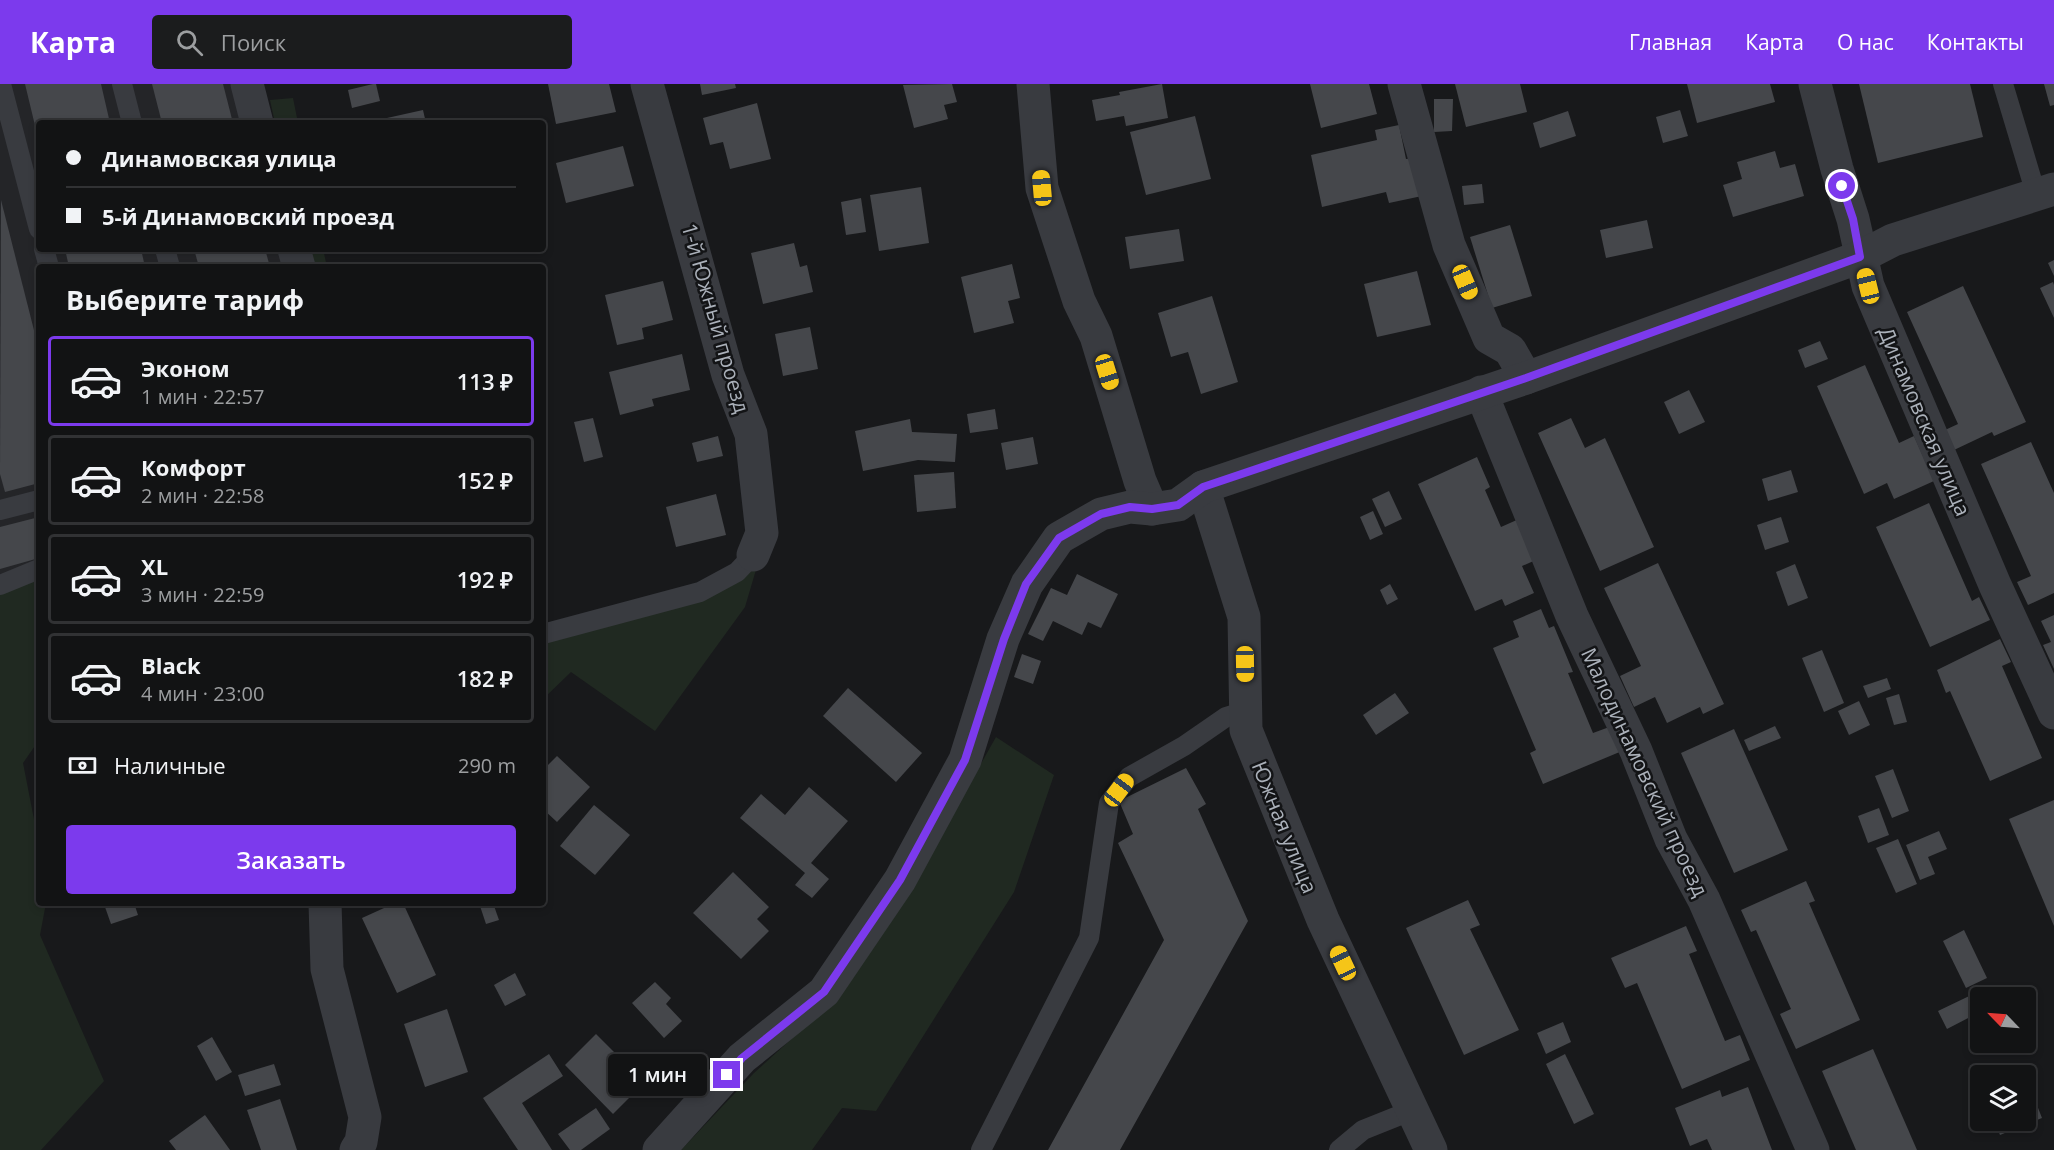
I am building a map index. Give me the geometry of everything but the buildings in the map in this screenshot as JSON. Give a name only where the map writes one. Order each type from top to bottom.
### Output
[{"type":"street","points":[[247,84],[256,120]]},
{"type":"street","name":"1-й Южный проезд","points":[[647,84],[728,375],[751,434],[762,533],[753,555]]},
{"type":"street","points":[[1033,84],[1042,188],[1079,301],[1096,336],[1140,481],[1152,509]]},
{"type":"street","points":[[1404,84],[1449,245],[1489,338],[1510,350],[1526,378]]},
{"type":"street","name":"Динамовская улица","points":[[1815,84],[1837,169],[1853,219],[1868,286],[1990,574],[2054,713]]},
{"type":"street","points":[[659,1150],[742,1058],[824,992],[900,880],[965,760],[1004,639],[1026,584],[1059,538],[1101,514],[1130,507],[1152,509],[1178,505],[1203,487],[1526,378],[1860,257],[1893,240],[2045,192]]},
{"type":"street","name":"Малодинамовский проезд","points":[[1481,392],[1572,616],[1636,751],[1671,840],[1704,900],[1813,1150]]},
{"type":"street","name":"Южная улица","points":[[1203,487],[1244,617],[1246,730],[1323,921],[1431,1150]]},
{"type":"street","points":[[325,906],[327,969],[365,1117],[361,1142],[356,1150]]},
{"type":"lane","points":[[1,84],[36,218]]},
{"type":"lane","points":[[122,84],[131,120]]},
{"type":"lane","points":[[2003,84],[2045,192]]},
{"type":"lane","points":[[0,510],[36,501]]},
{"type":"lane","points":[[546,633],[700,592],[737,573],[753,555]]},
{"type":"lane","points":[[0,585],[36,569]]},
{"type":"lane","points":[[981,1150],[1089,938],[1109,803],[1129,777],[1184,746],[1226,717],[1245,711]]},
{"type":"lane","points":[[1339,1150],[1364,1130],[1413,1110]]},
{"type":"shaded area","points":[[0,84],[239,84],[249,120],[36,120],[36,252],[283,252],[286,264],[36,264],[36,579],[0,593]]},
{"type":"shaded area","points":[[293,98],[297,120],[274,120],[270,100]]},
{"type":"shaded area","points":[[303,252],[324,252],[326,264],[306,264]]},
{"type":"shaded area","points":[[758,563],[745,607],[655,731],[571,672],[546,696],[546,626],[663,597]]},
{"type":"shaded area","points":[[36,579],[36,744],[23,763],[36,830],[36,906],[45,906],[40,935],[104,1081],[41,1150],[0,1150],[0,593]]},
{"type":"shaded area","points":[[996,737],[1054,775],[1014,892],[876,1111],[842,1108],[812,1150],[681,1150],[754,1073],[833,1001],[910,890]]},
{"type":"route","points":[[727,1075],[742,1058],[824,992],[900,880],[965,760],[1004,639],[1026,584],[1059,538],[1101,514],[1130,507],[1152,509],[1178,505],[1203,487],[1526,378],[1860,257],[1853,219],[1842,186]]}]
